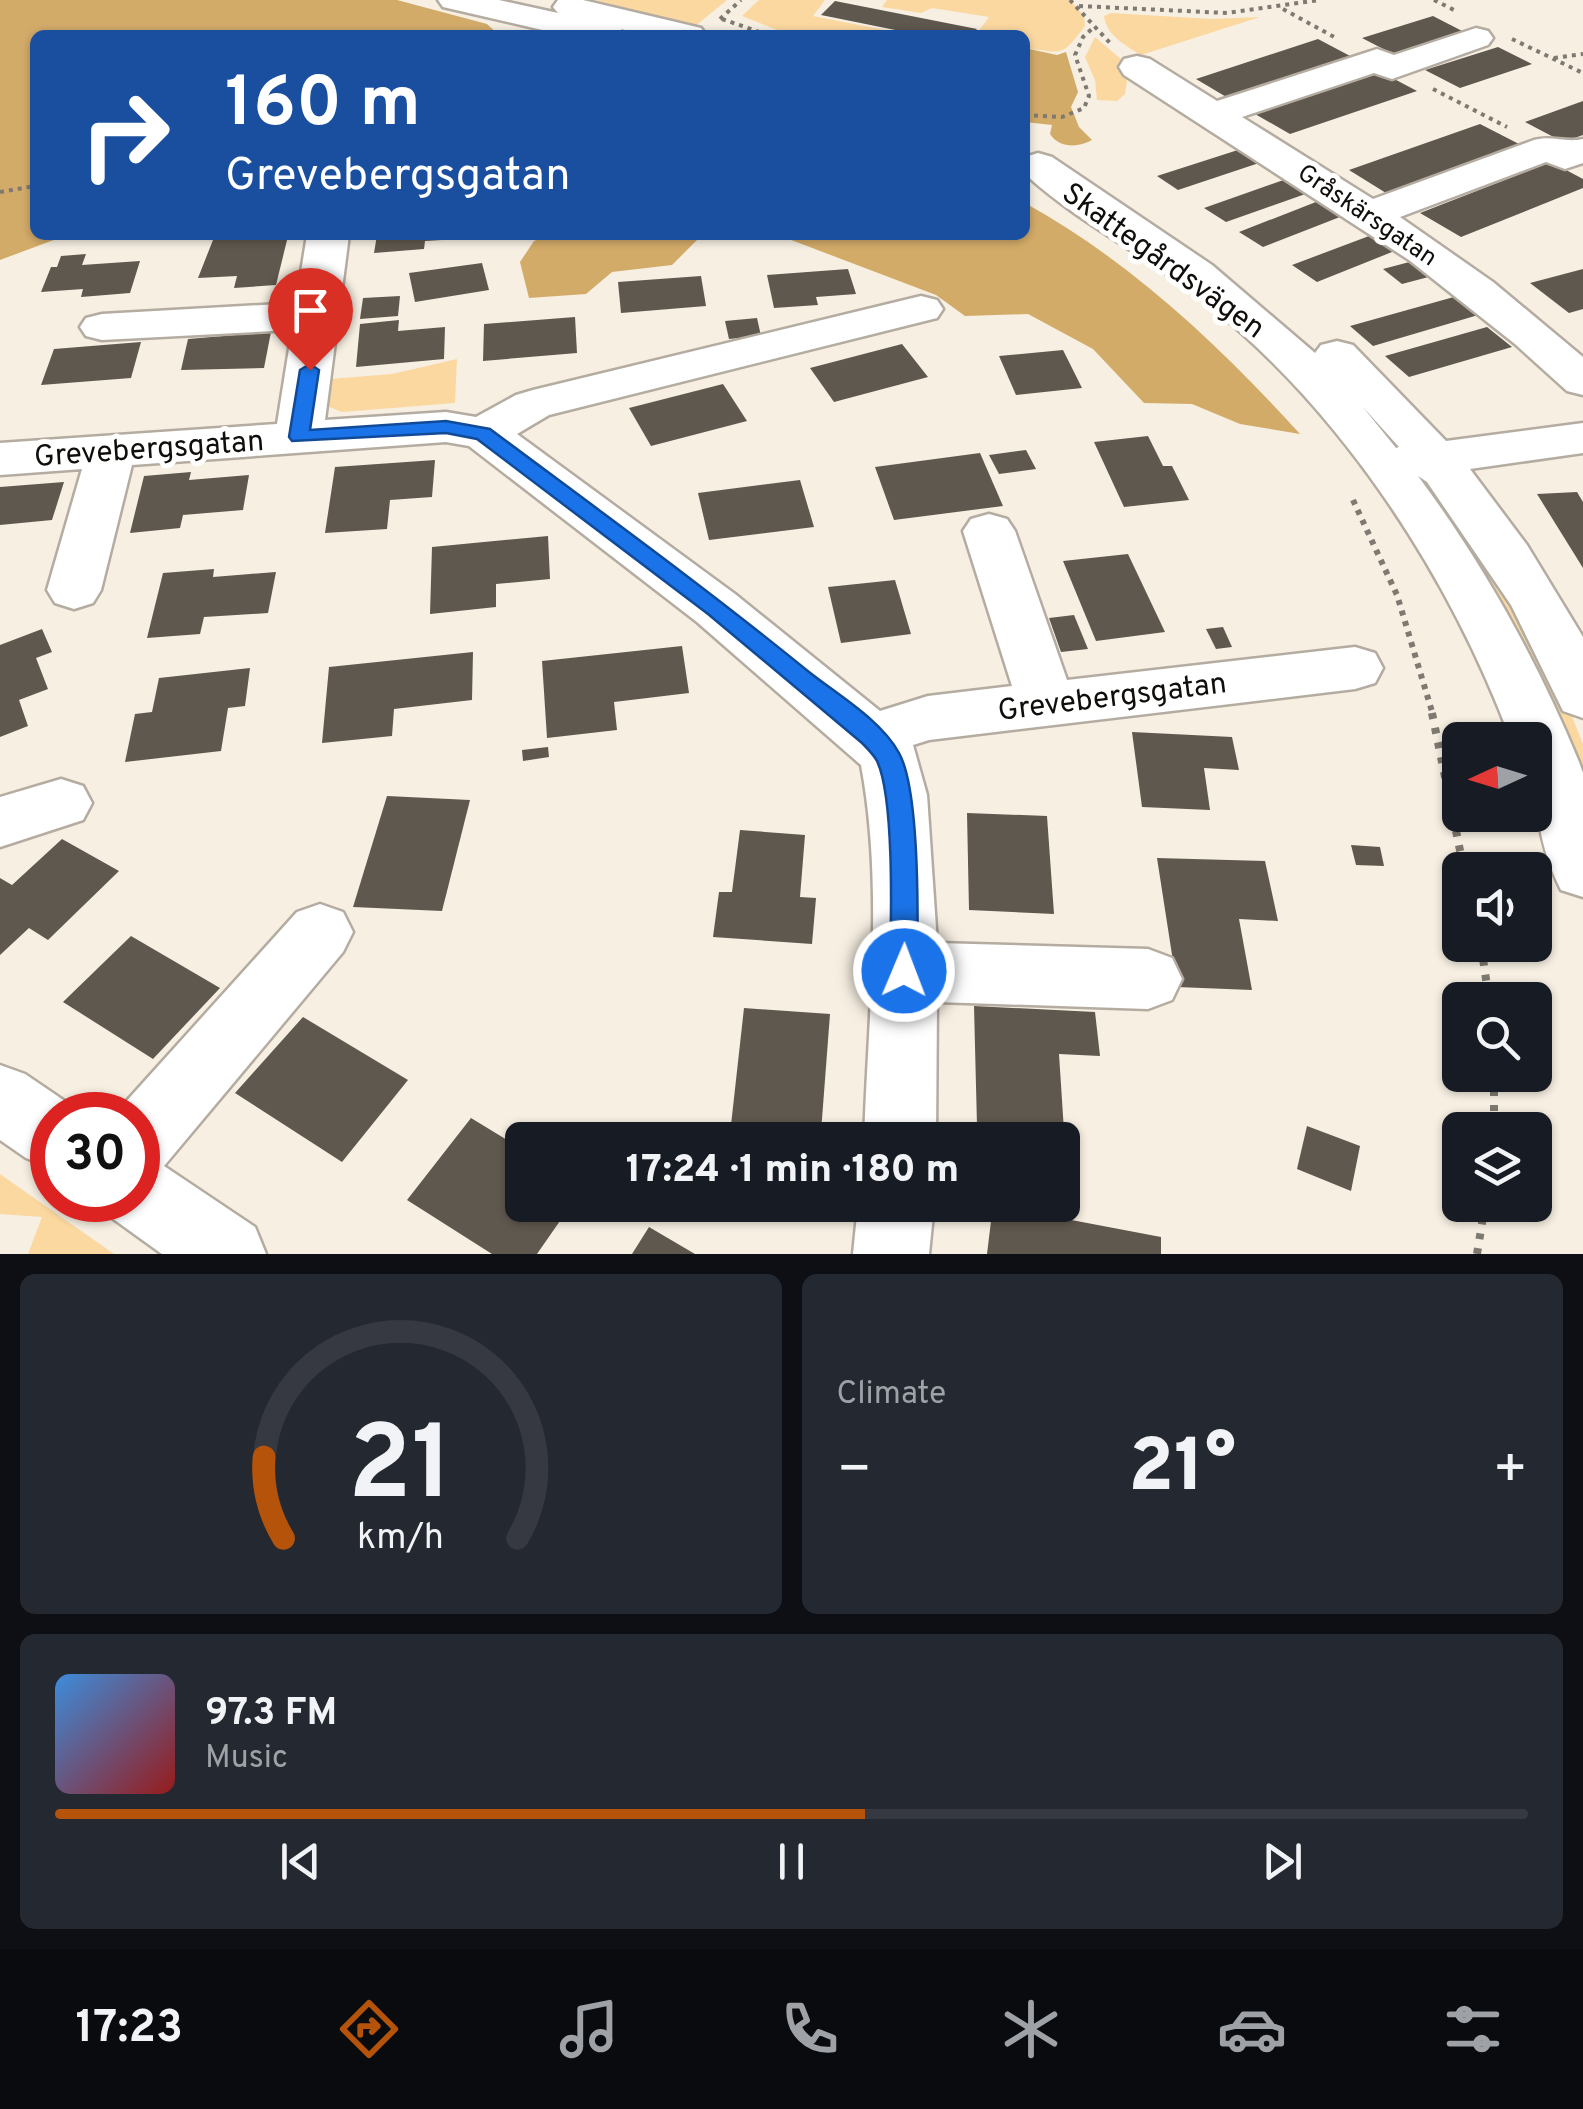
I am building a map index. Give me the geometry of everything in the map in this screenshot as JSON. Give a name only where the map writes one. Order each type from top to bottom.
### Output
[{"type":"street","points":[[454,0],[507,5],[591,30]]},
{"type":"street","points":[[540,0],[695,30]]},
{"type":"street","points":[[1212,115],[1476,38]]},
{"type":"street","name":"Gråskärsgatan","points":[[1128,59],[1373,213],[1538,337],[1583,381]]},
{"type":"street","points":[[1373,213],[1566,149]]},
{"type":"street","name":"Skattegårdsvägen","points":[[1032,162],[1063,189],[1172,258],[1270,334],[1329,397],[1388,471],[1472,597],[1518,690],[1549,762],[1583,871]]},
{"type":"street","name":"Grevebergsgatan","points":[[299,437],[327,240]]},
{"type":"street","points":[[900,1122],[904,907],[897,795],[889,757],[871,736],[716,608],[483,433],[533,405],[921,309]]},
{"type":"street","points":[[102,327],[318,315]]},
{"type":"street","points":[[1538,337],[1583,324]]},
{"type":"street","name":"Grevebergsgatan","points":[[0,459],[446,427],[483,433]]},
{"type":"street","points":[[1388,471],[1583,438]]},
{"type":"street","points":[[74,590],[111,451]]},
{"type":"street","name":"Skattegårdsvägen","points":[[1388,471],[1510,561],[1561,644],[1583,696]]},
{"type":"street","points":[[989,531],[1046,703]]},
{"type":"street","name":"Grevebergsgatan","points":[[871,736],[928,718],[1355,668]]},
{"type":"street","points":[[0,822],[61,802]]},
{"type":"street","points":[[160,1117],[320,932]]},
{"type":"street","points":[[904,971],[1148,979]]},
{"type":"street","points":[[0,1098],[30,1119]]},
{"type":"street","points":[[160,1207],[228,1254]]},
{"type":"street","points":[[892,1254],[895,1222]]},
{"type":"path","points":[[702,30],[742,0]]},
{"type":"path","points":[[1070,0],[1128,59]]},
{"type":"path","points":[[1078,6],[1217,16],[1282,9],[1319,0]]},
{"type":"path","points":[[1282,9],[1385,64],[1566,149]]},
{"type":"path","points":[[720,18],[754,30]]},
{"type":"path","points":[[1030,116],[1062,117],[1084,108],[1089,96],[1075,55],[1083,36],[1094,27]]},
{"type":"path","points":[[1553,58],[1583,54]]},
{"type":"path","points":[[0,192],[30,187]]},
{"type":"path","points":[[1388,471],[1385,562],[1406,616],[1443,762],[1460,852]]},
{"type":"path","points":[[1477,1254],[1482,1222]]},
{"type":"shaded area","points":[[0,0],[397,0],[487,24],[494,30],[30,30],[30,240],[54,240],[0,260]]},
{"type":"shaded area","points":[[596,0],[727,0],[694,27]]},
{"type":"shaded area","points":[[759,0],[825,0],[813,16],[885,30],[777,30],[742,16]]},
{"type":"shaded area","points":[[887,0],[1070,0],[1084,16],[1085,26],[1065,49],[1047,51],[1030,49],[1030,30],[980,30],[989,17],[932,8],[921,13],[882,7]]},
{"type":"shaded area","points":[[1111,13],[1212,19],[1260,17],[1141,55],[1109,29],[1104,16]]},
{"type":"shaded area","points":[[1095,37],[1129,66],[1125,94],[1117,101],[1097,100],[1095,80],[1085,57]]},
{"type":"shaded area","points":[[1030,49],[1057,55],[1066,52],[1078,92],[1071,107],[1079,127],[1092,140],[1064,144],[1050,134],[1052,125],[1030,123]]},
{"type":"shaded area","points":[[1030,206],[1101,251],[1172,307],[1300,434],[1240,424],[1192,404],[1144,403],[1093,349],[1028,314],[965,316],[936,295],[791,240],[1030,240]]},
{"type":"shaded area","points":[[697,240],[672,265],[612,272],[586,294],[529,298],[520,262],[534,241]]},
{"type":"shaded area","points":[[457,359],[455,403],[342,412],[327,406],[330,379],[392,374]]},
{"type":"shaded area","points":[[1428,482],[1468,525],[1567,704],[1583,744],[1583,827],[1552,761],[1552,722],[1534,722],[1427,496]]},
{"type":"shaded area","points":[[0,1174],[30,1195],[30,1216],[0,1214]]},
{"type":"shaded area","points":[[40,1222],[68,1222],[114,1254],[28,1254]]},
{"type":"building","points":[[835,1],[977,29],[895,30],[821,15]]},
{"type":"building","points":[[1433,16],[1466,33],[1395,55],[1362,38]]},
{"type":"building","points":[[1318,39],[1352,57],[1228,98],[1196,79]]},
{"type":"building","points":[[1498,47],[1532,64],[1460,88],[1425,70]]},
{"type":"building","points":[[1381,72],[1417,91],[1290,134],[1255,114]]},
{"type":"building","points":[[1583,101],[1583,135],[1563,142],[1525,122]]},
{"type":"building","points":[[1480,124],[1519,144],[1386,193],[1349,170]]},
{"type":"building","points":[[1241,149],[1262,162],[1178,190],[1157,176]]},
{"type":"building","points":[[1551,162],[1583,179],[1583,188],[1461,237],[1420,213]]},
{"type":"building","points":[[1289,178],[1311,192],[1226,222],[1204,208]]},
{"type":"building","points":[[1321,200],[1345,215],[1263,247],[1239,232]]},
{"type":"building","points":[[1377,233],[1402,248],[1317,282],[1292,265]]},
{"type":"building","points":[[213,240],[287,240],[276,285],[234,288],[237,276],[198,278]]},
{"type":"building","points":[[376,240],[442,240],[425,241],[424,249],[374,253]]},
{"type":"building","points":[[86,254],[82,265],[140,261],[130,293],[81,297],[83,289],[41,292],[51,267],[57,267],[61,256]]},
{"type":"building","points":[[1417,260],[1436,275],[1402,284],[1383,269]]},
{"type":"building","points":[[482,263],[489,290],[415,302],[409,273]]},
{"type":"building","points":[[848,269],[856,294],[816,297],[818,305],[774,308],[767,275]]},
{"type":"building","points":[[1583,269],[1583,309],[1569,313],[1530,283]]},
{"type":"building","points":[[701,276],[706,306],[621,313],[618,282]]},
{"type":"building","points":[[1461,295],[1485,313],[1373,346],[1350,326]]},
{"type":"building","points":[[400,296],[398,316],[360,319],[363,298]]},
{"type":"building","points":[[575,317],[577,353],[483,361],[484,324]]},
{"type":"building","points":[[757,318],[761,336],[729,339],[725,321]]},
{"type":"building","points":[[399,320],[398,331],[445,327],[444,359],[356,367],[360,324]]},
{"type":"building","points":[[1487,327],[1512,347],[1409,377],[1385,356]]},
{"type":"building","points":[[271,332],[264,368],[181,370],[188,339]]},
{"type":"building","points":[[141,342],[131,378],[41,385],[54,349]]},
{"type":"building","points":[[902,344],[928,377],[834,402],[810,368]]},
{"type":"building","points":[[1063,350],[1082,388],[1016,395],[999,356]]},
{"type":"building","points":[[723,384],[747,421],[651,446],[629,408]]},
{"type":"building","points":[[1148,436],[1163,466],[1172,466],[1189,500],[1124,507],[1094,442]]},
{"type":"building","points":[[1026,450],[1036,469],[999,474],[989,455]]},
{"type":"building","points":[[980,453],[1003,506],[894,520],[875,467]]},
{"type":"building","points":[[435,460],[432,497],[390,500],[387,529],[325,533],[335,467]]},
{"type":"building","points":[[191,472],[189,480],[249,475],[243,510],[183,515],[180,528],[130,533],[144,476]]},
{"type":"building","points":[[800,480],[814,527],[709,540],[698,493]]},
{"type":"building","points":[[64,482],[52,520],[0,525],[0,487]]},
{"type":"building","points":[[1577,492],[1583,502],[1583,568],[1537,494]]},
{"type":"building","points":[[548,536],[550,579],[496,584],[496,607],[430,614],[432,547]]},
{"type":"building","points":[[1128,554],[1165,632],[1096,641],[1063,561]]},
{"type":"building","points":[[214,569],[213,577],[276,572],[268,613],[204,617],[200,634],[147,638],[163,573]]},
{"type":"building","points":[[895,580],[911,634],[841,643],[828,587]]},
{"type":"building","points":[[1074,615],[1088,649],[1061,652],[1049,618]]},
{"type":"building","points":[[1223,627],[1232,647],[1216,649],[1206,629]]},
{"type":"building","points":[[42,629],[52,652],[36,658],[48,689],[19,700],[28,726],[0,737],[0,645]]},
{"type":"building","points":[[682,646],[689,693],[614,702],[617,730],[547,738],[542,661]]},
{"type":"building","points":[[473,652],[472,700],[394,709],[392,736],[322,743],[329,667]]},
{"type":"building","points":[[250,668],[245,706],[228,708],[221,751],[125,762],[135,714],[152,712],[159,678]]},
{"type":"building","points":[[1132,732],[1232,737],[1239,770],[1204,768],[1210,810],[1142,807]]},
{"type":"building","points":[[548,747],[549,757],[523,761],[522,750]]},
{"type":"building","points":[[387,796],[470,800],[442,911],[353,907]]},
{"type":"building","points":[[967,813],[1047,816],[1054,914],[969,910]]},
{"type":"building","points":[[740,830],[805,835],[800,897],[816,898],[812,944],[713,937],[719,892],[732,892]]},
{"type":"building","points":[[62,839],[119,871],[48,940],[29,928],[0,955],[0,878],[12,885]]},
{"type":"building","points":[[1351,845],[1380,847],[1384,866],[1356,865]]},
{"type":"building","points":[[1157,858],[1265,861],[1278,921],[1239,919],[1252,990],[1177,987]]},
{"type":"building","points":[[131,936],[220,988],[153,1059],[63,1002]]},
{"type":"building","points":[[974,1006],[1095,1012],[1100,1056],[1059,1054],[1063,1122],[977,1122]]},
{"type":"building","points":[[744,1008],[830,1014],[822,1122],[731,1122]]},
{"type":"building","points":[[303,1017],[408,1080],[342,1162],[235,1093]]},
{"type":"building","points":[[471,1118],[505,1139],[505,1222],[559,1222],[537,1254],[492,1254],[407,1200]]},
{"type":"building","points":[[1307,1126],[1360,1146],[1351,1191],[1297,1169]]},
{"type":"building","points":[[991,1222],[1080,1222],[1161,1237],[1161,1254],[987,1254]]},
{"type":"building","points":[[649,1227],[695,1254],[632,1254]]},
{"type":"route","points":[[310,370],[299,437],[446,427],[483,433],[716,608],[871,736],[889,757],[897,795],[904,971]]}]
